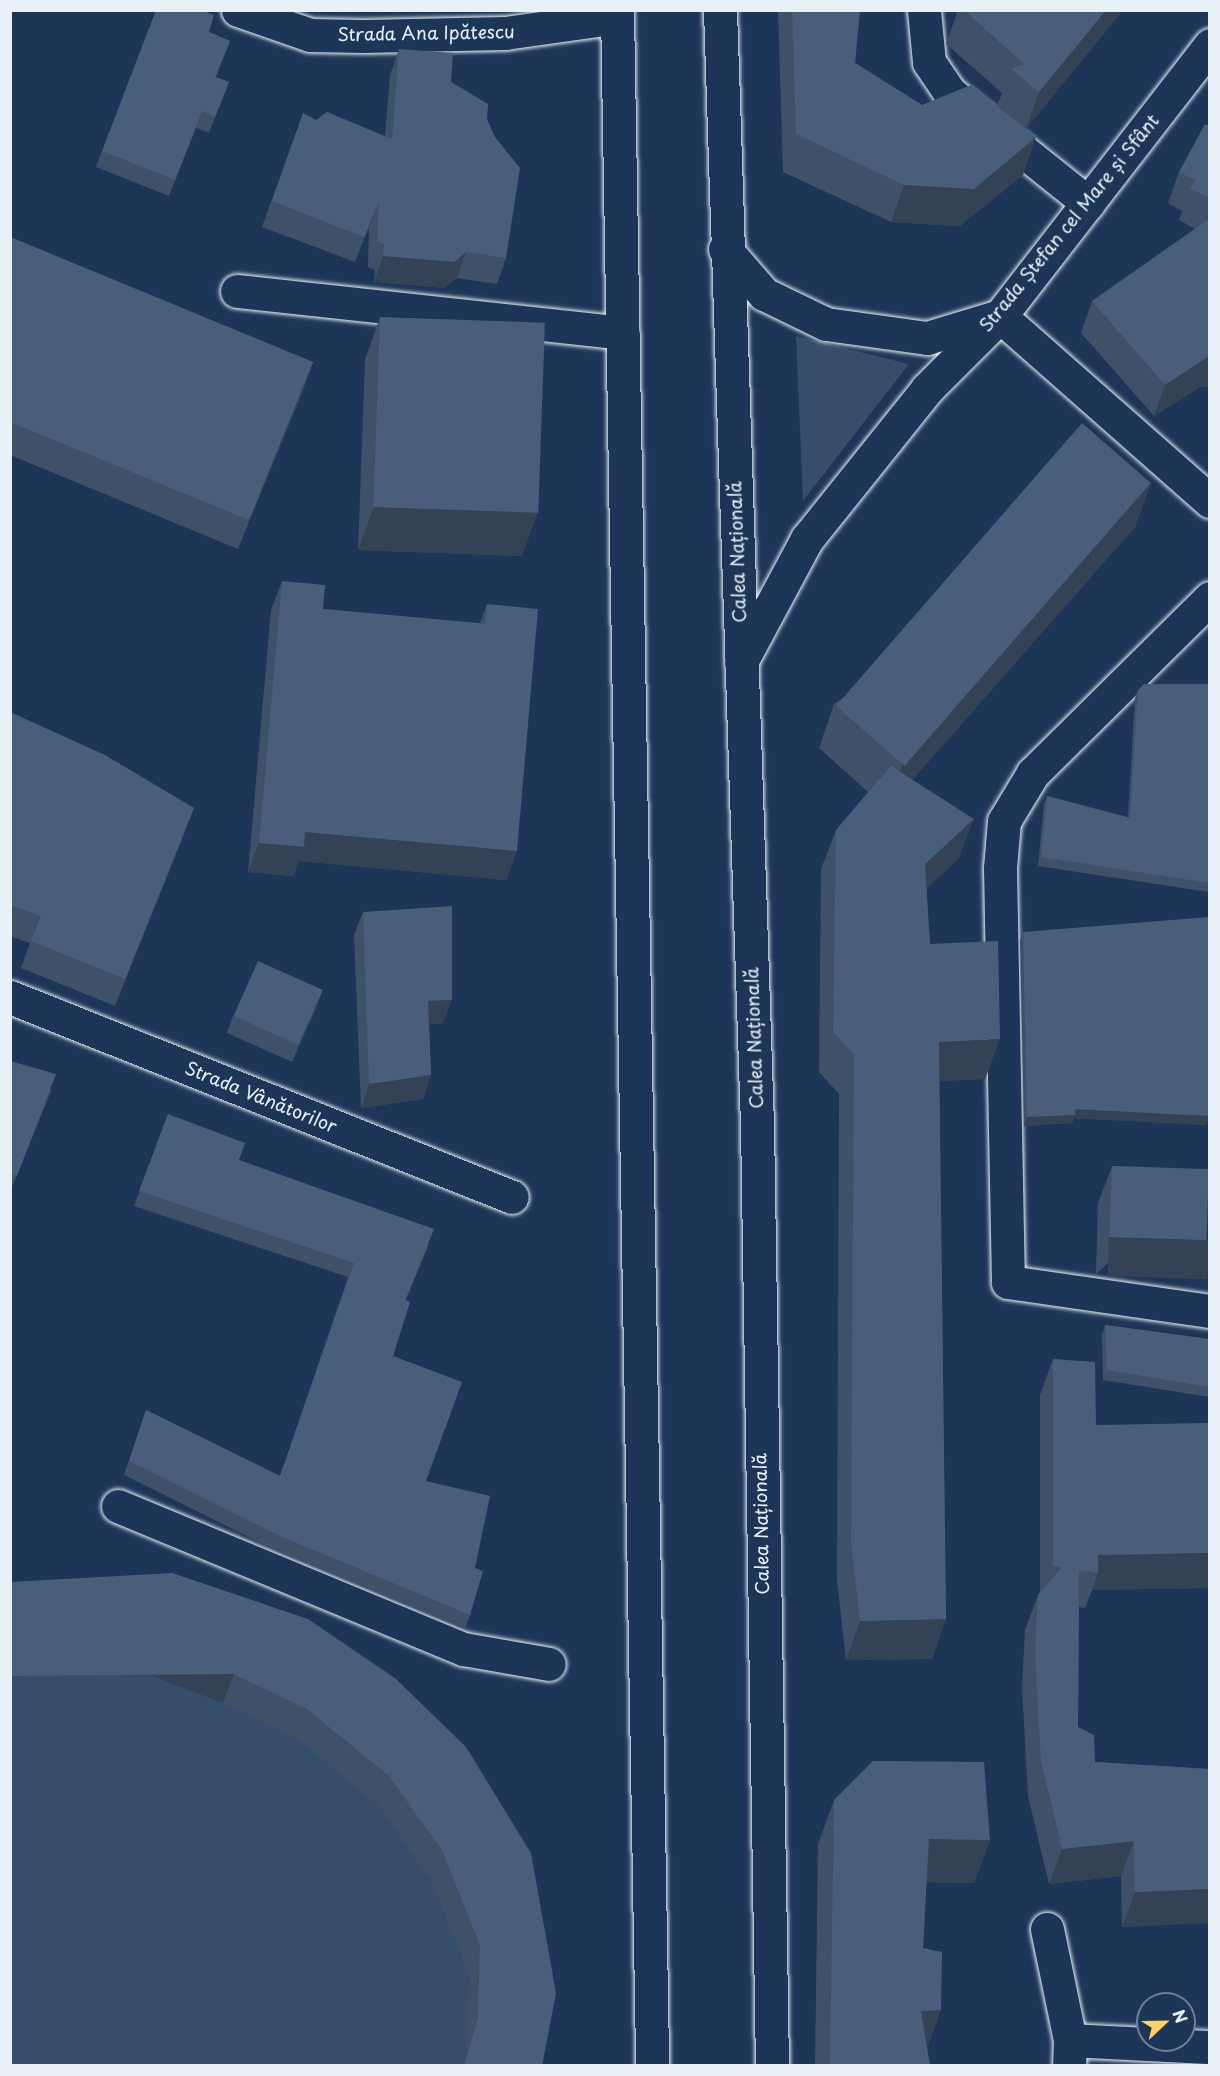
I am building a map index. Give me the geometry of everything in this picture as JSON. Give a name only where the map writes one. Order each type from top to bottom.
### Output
[{"type":"street","name":"Strada Ana Ipătescu","points":[[238,10],[310,35],[363,36],[505,33],[617,14]]},
{"type":"street","name":"Calea Națională","points":[[720,10],[725,249],[757,1123],[772,2066]]},
{"type":"street","points":[[924,10],[929,62],[949,92],[1088,203]]},
{"type":"street","points":[[617,14],[652,2066]]},
{"type":"street","name":"Strada Ștefan cel Mare și Sfânt","points":[[741,662],[807,539],[927,389],[1000,316],[1209,45]]},
{"type":"street","points":[[725,249],[764,294],[826,324],[927,338],[1000,316],[1209,501]]},
{"type":"street","points":[[237,291],[623,333]]},
{"type":"street","points":[[1209,598],[1033,773],[1004,821],[1000,868],[1008,1282],[1209,1311]]},
{"type":"street","name":"Strada Vânătorilor","points":[[10,998],[512,1197]]},
{"type":"street","points":[[118,1506],[464,1648],[549,1664]]},
{"type":"street","points":[[1047,1929],[1069,2053],[1209,2047]]},
{"type":"shaded area","points":[[796,336],[909,364],[803,501]]},
{"type":"shaded area","points":[[11,1610],[386,1708],[537,2065],[11,2066]]},
{"type":"building","points":[[156,10],[208,10],[208,13],[214,15],[209,32],[230,41],[215,77],[229,82],[215,117],[202,111],[175,180],[102,151]]},
{"type":"building","points":[[792,10],[860,10],[855,63],[922,105],[971,85],[1036,137],[974,189],[904,185],[796,134]]},
{"type":"building","points":[[964,10],[1106,10],[1039,92],[1011,69],[1024,64]]},
{"type":"building","points":[[399,49],[453,53],[451,82],[488,104],[487,119],[495,137],[520,168],[506,258],[466,252],[454,262],[383,256],[384,244],[377,241],[379,202],[364,237],[272,201],[303,113],[316,120],[327,112],[392,139]]},
{"type":"building","points":[[1205,124],[1209,126],[1209,198],[1190,188],[1195,180],[1179,172]]},
{"type":"building","points":[[1209,219],[1209,356],[1165,385],[1092,301]]},
{"type":"building","points":[[10,237],[313,362],[249,520],[10,422]]},
{"type":"building","points":[[380,317],[545,323],[538,513],[373,507]]},
{"type":"building","points":[[1082,423],[1151,483],[905,766],[836,706]]},
{"type":"building","points":[[282,581],[325,585],[323,609],[485,624],[487,604],[538,609],[517,851],[305,832],[304,847],[259,843]]},
{"type":"building","points":[[1144,684],[1209,684],[1209,883],[1041,857],[1047,796],[1130,818],[1138,690]]},
{"type":"building","points":[[10,712],[105,755],[194,808],[125,979],[31,941],[41,916],[10,905]]},
{"type":"building","points":[[891,766],[974,819],[925,864],[930,944],[998,941],[1000,1039],[939,1042],[946,1619],[860,1621],[851,1541],[854,1054],[833,1032],[836,830]]},
{"type":"building","points":[[452,906],[452,1000],[428,1001],[431,1075],[369,1084],[363,912]]},
{"type":"building","points":[[1209,917],[1209,1116],[1075,1109],[1075,1115],[1027,1117],[1023,932]]},
{"type":"building","points":[[258,961],[323,990],[298,1045],[234,1016]]},
{"type":"building","points":[[10,1061],[56,1074],[17,1176],[10,1174]]},
{"type":"building","points":[[168,1114],[245,1143],[239,1160],[434,1229],[405,1300],[410,1302],[393,1356],[462,1382],[426,1481],[490,1496],[475,1568],[483,1571],[470,1615],[280,1536],[129,1461],[146,1410],[280,1476],[354,1263],[139,1191]]},
{"type":"building","points":[[1112,1166],[1209,1169],[1206,1240],[1110,1237]]},
{"type":"building","points":[[1105,1325],[1209,1339],[1209,1387],[1107,1370]]},
{"type":"building","points":[[1053,1359],[1095,1362],[1096,1425],[1209,1423],[1209,1553],[1098,1555],[1098,1573],[1079,1570],[1078,1727],[1094,1735],[1095,1762],[1209,1769],[1209,1889],[1135,1892],[1134,1841],[1062,1849],[1041,1761],[1035,1653],[1038,1595],[1062,1567],[1053,1566]]},
{"type":"building","points":[[172,1573],[308,1619],[396,1679],[466,1747],[531,1853],[556,1993],[542,2066],[464,2066],[478,2018],[480,1945],[442,1850],[389,1776],[307,1709],[234,1674],[10,1676],[10,1582]]},
{"type":"building","points":[[873,1761],[984,1762],[990,1840],[929,1839],[923,1948],[942,1952],[941,2010],[921,2011],[930,2066],[830,2066],[834,1800]]}]
